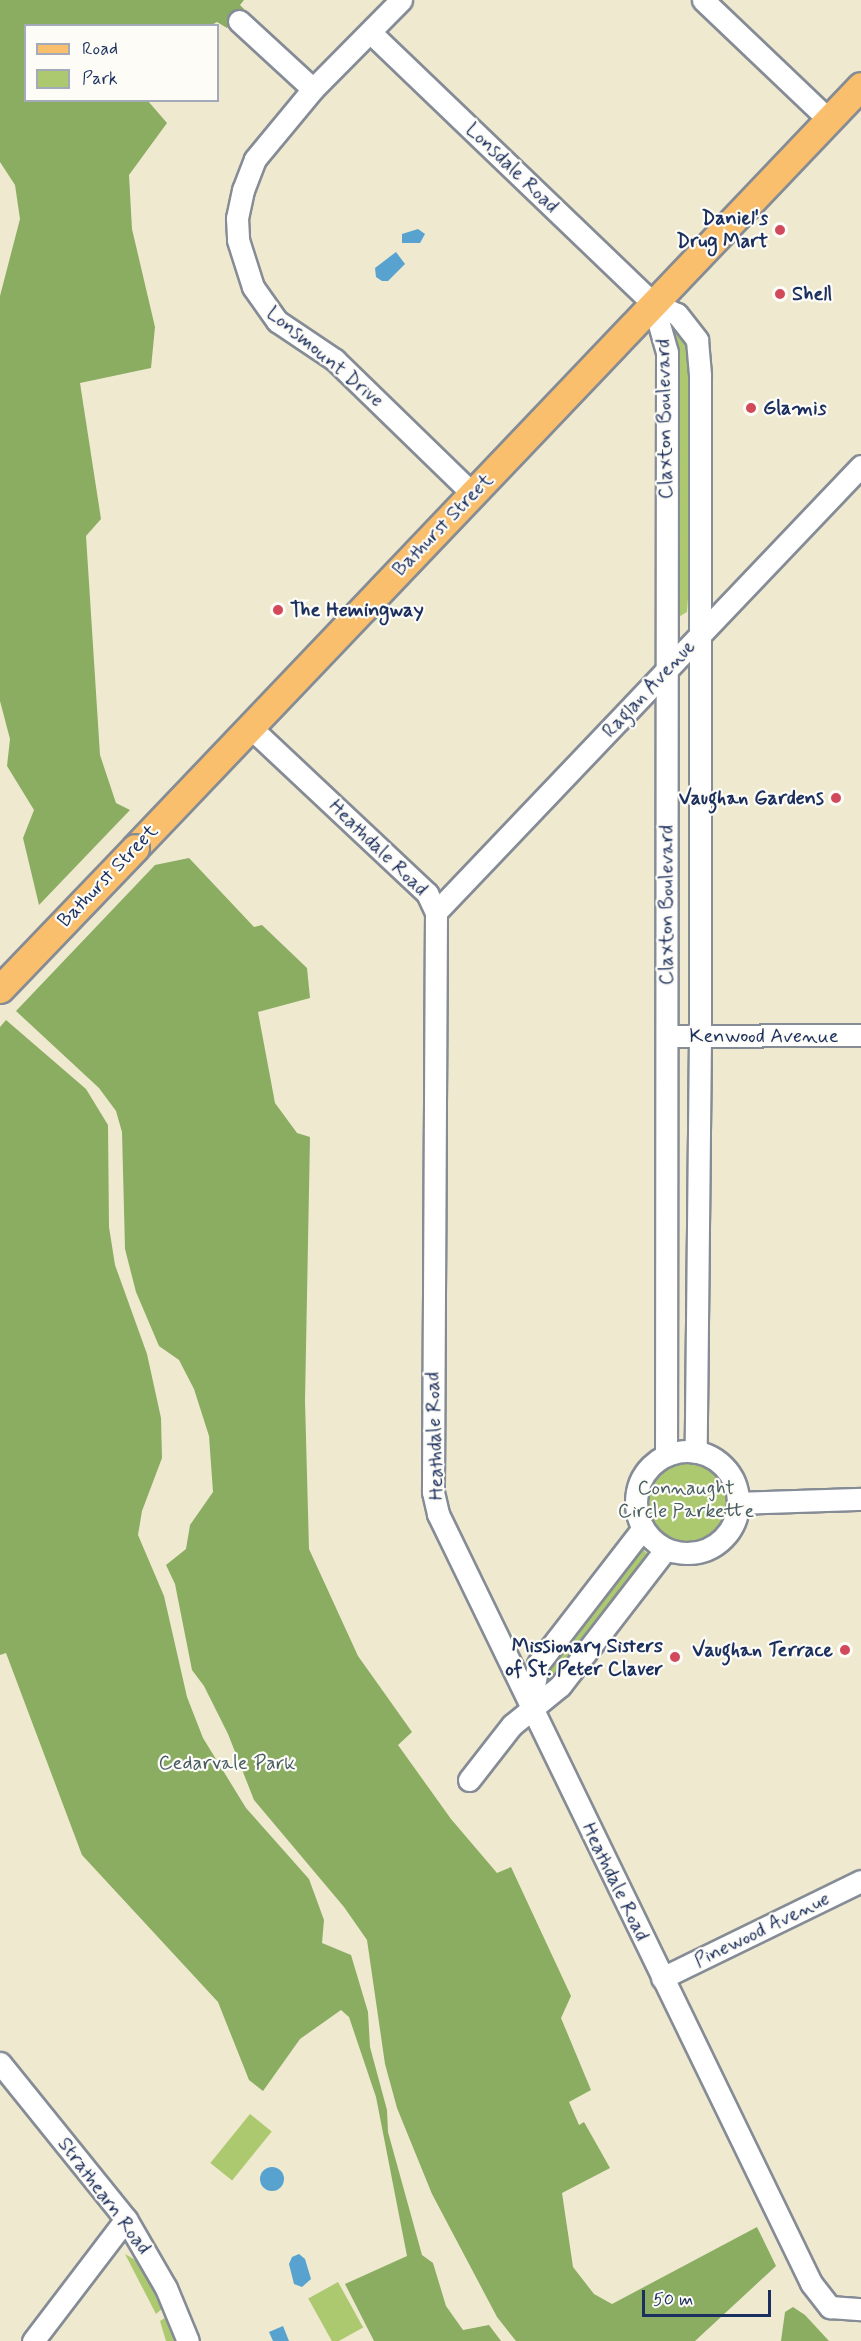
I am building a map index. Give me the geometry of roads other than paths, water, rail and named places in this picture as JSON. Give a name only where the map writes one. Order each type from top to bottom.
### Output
[{"type":"main road","name":"Bathurst Street","points":[[0,989],[861,86]]},
{"type":"street","name":"Lonsmount Drive","points":[[401,0],[313,89],[255,159],[243,190],[237,218],[243,265],[263,306],[277,321],[334,360],[472,493]]},
{"type":"street","points":[[704,0],[829,120]]},
{"type":"street","points":[[239,21],[313,89]]},
{"type":"street","name":"Lonsdale Road","points":[[370,32],[653,303]]},
{"type":"street","name":"Claxton Boulevard","points":[[653,303],[677,314],[697,339],[700,376],[700,1036],[696,1452]]},
{"type":"street","name":"Claxton Boulevard","points":[[653,303],[667,352],[666,1455]]},
{"type":"street","name":"Raglan Avenue","points":[[436,912],[861,466]]},
{"type":"street","name":"Heathdale Road","points":[[250,727],[427,893],[436,912],[433,1492],[438,1514],[530,1708],[811,2283],[830,2307],[861,2309]]},
{"type":"street","name":"Kenwood Avenue","points":[[667,1036],[861,1035]]},
{"type":"street","points":[[696,1452],[713,1458],[726,1470],[735,1485],[738,1503],[727,1534],[714,1545],[682,1553],[666,1549],[642,1528],[636,1495],[641,1478],[666,1455],[696,1452]]},
{"type":"street","points":[[738,1503],[861,1499]]},
{"type":"street","points":[[530,1708],[538,1664],[642,1528]]},
{"type":"street","points":[[470,1780],[530,1708],[560,1686],[666,1549]]},
{"type":"street","name":"Pinewood Avenue","points":[[662,1978],[861,1881]]},
{"type":"street","name":"Strathearn Road","points":[[0,2063],[126,2219],[166,2288],[188,2341]]},
{"type":"street","points":[[33,2341],[126,2219]]},
{"type":"water","points":[[418,229],[425,234],[420,243],[402,243],[402,234]]},
{"type":"water","points":[[396,252],[405,264],[388,281],[382,281],[376,277],[375,268]]},
{"type":"water","points":[[272,2167],[281,2170],[284,2179],[281,2188],[272,2191],[263,2188],[260,2179],[263,2170]]},
{"type":"water","points":[[299,2254],[305,2259],[311,2279],[302,2287],[294,2284],[289,2264],[292,2257]]},
{"type":"water","points":[[283,2326],[289,2341],[273,2341],[269,2332]]},
{"type":"place","name":"Daniel's Drug Mart","points":[[780,230]]},
{"type":"place","name":"Shell","points":[[780,294]]},
{"type":"place","name":"Glamis","points":[[751,408]]},
{"type":"place","name":"The Hemingway","points":[[278,610]]},
{"type":"place","name":"Vaughan Gardens","points":[[836,798]]},
{"type":"place","name":"Vaughan Terrace","points":[[845,1650]]},
{"type":"place","name":"Missionary Sisters of St. Peter Claver","points":[[675,1657]]},
{"type":"park label","name":"Connaught Circle Parkette","points":[[686,1500]]},
{"type":"park label","name":"Cedarvale Park","points":[[227,1763]]}]
